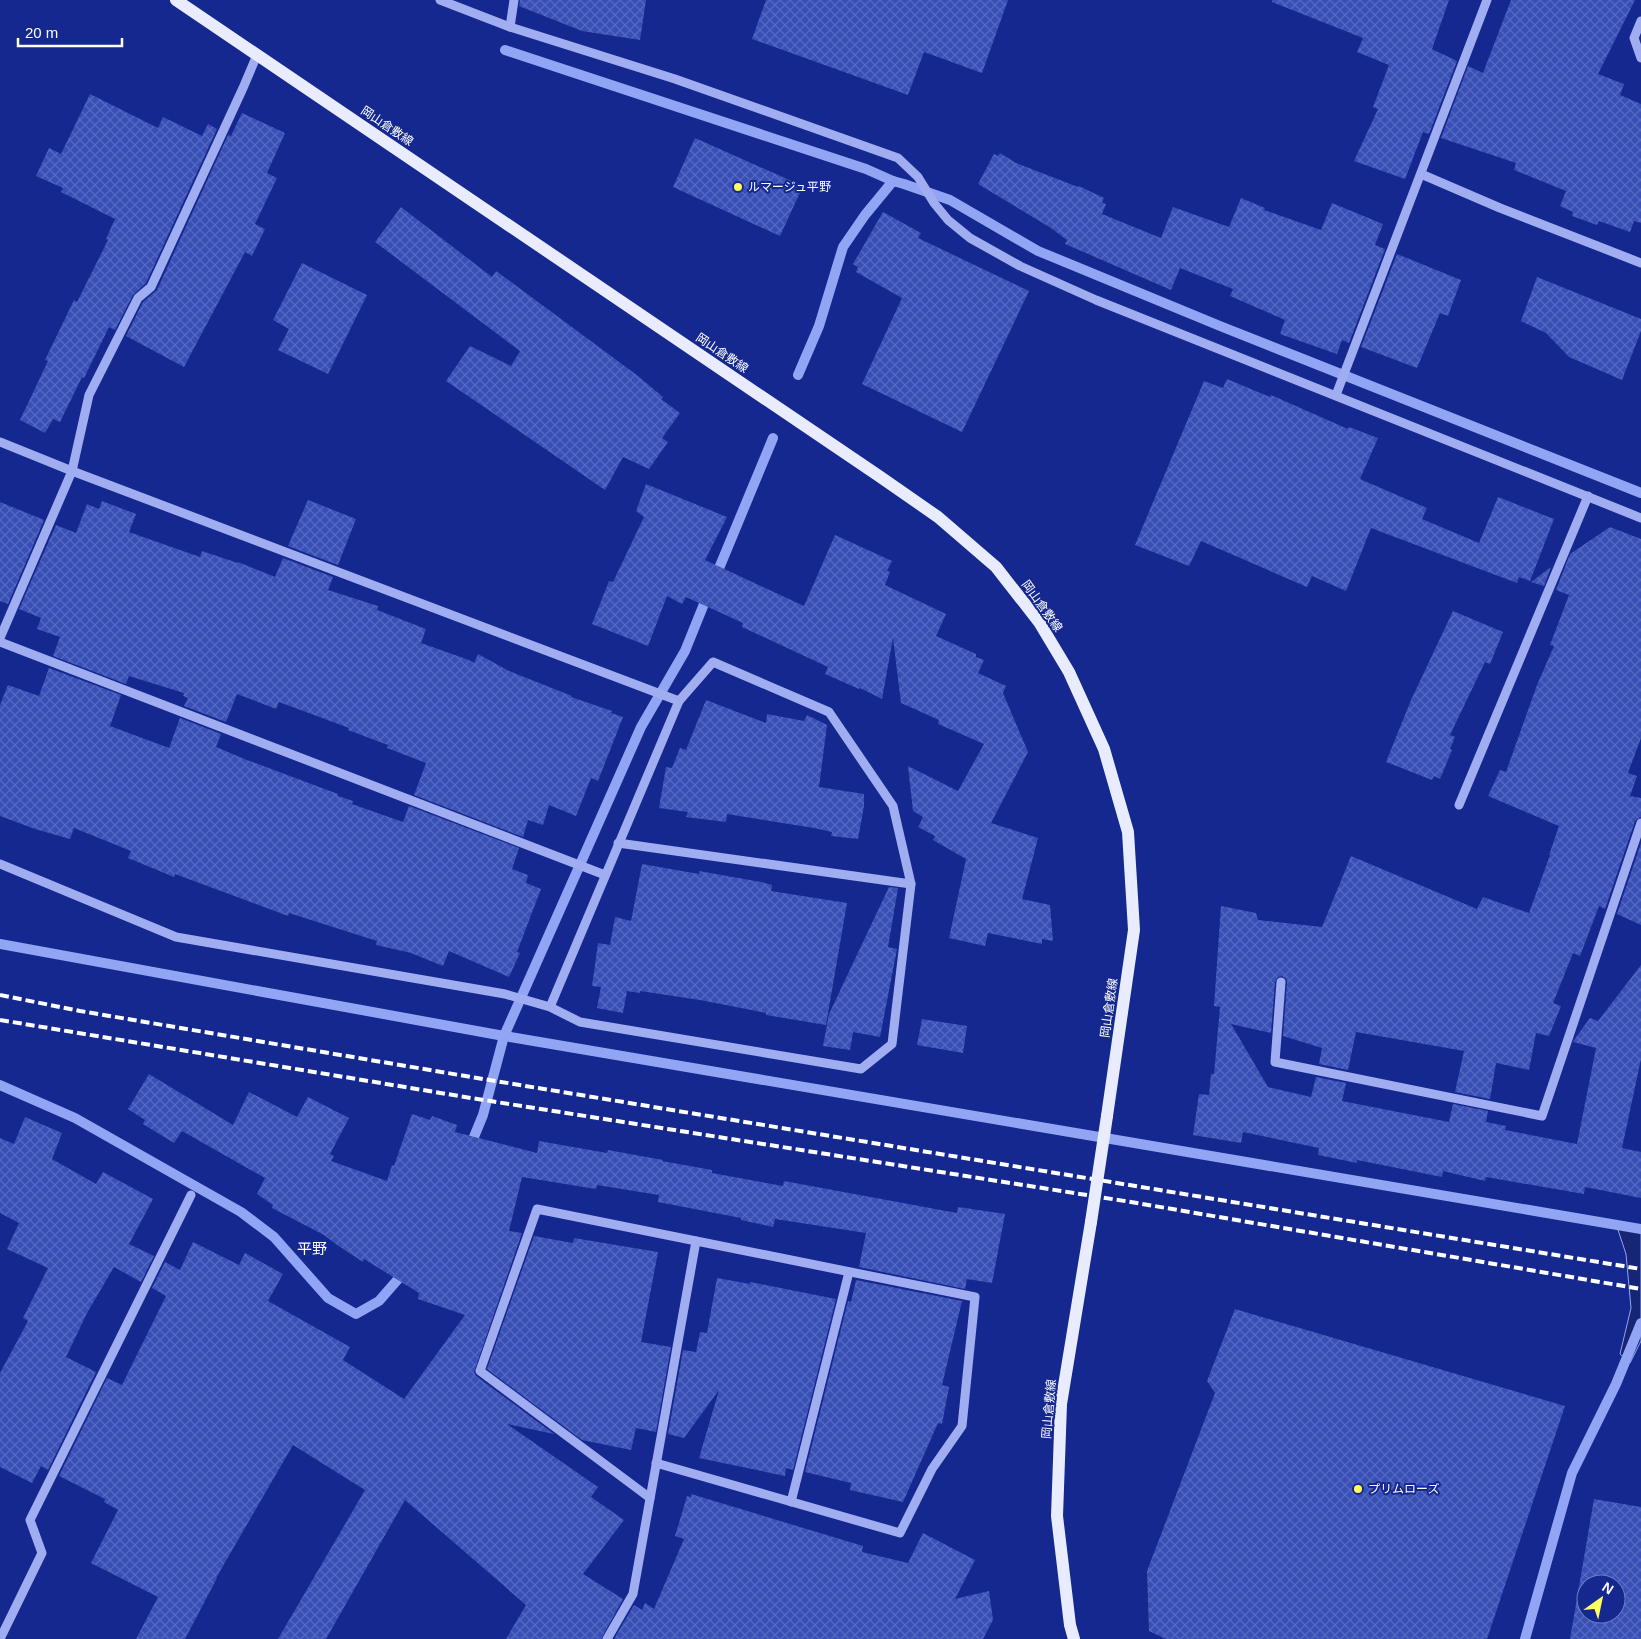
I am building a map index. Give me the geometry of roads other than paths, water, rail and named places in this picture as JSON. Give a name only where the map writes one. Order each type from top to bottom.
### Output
[{"type":"main road","name":"岡山倉敷線","points":[[176,0],[938,517],[996,567],[1039,622],[1070,672],[1104,749],[1128,832],[1134,930],[1091,1222],[1061,1404],[1057,1516],[1070,1625],[1074,1639]]},
{"type":"street","points":[[440,0],[510,27],[675,79],[898,158],[918,177],[934,203],[948,220],[970,238],[1020,266],[1096,300],[1641,518]]},
{"type":"street","points":[[510,27],[514,0]]},
{"type":"street","points":[[1336,395],[1487,0]]},
{"type":"street","points":[[1641,21],[1634,38],[1641,58]]},
{"type":"street","points":[[257,55],[244,88],[151,287],[138,298],[89,395],[72,472],[0,640],[604,875]]},
{"type":"street","points":[[1421,174],[1500,208],[1641,263]]},
{"type":"street","points":[[0,442],[72,472],[679,701]]},
{"type":"street","points":[[1459,805],[1588,496]]},
{"type":"street","points":[[0,864],[176,938],[505,994],[550,1007],[580,1022],[861,1068],[892,1044],[911,884],[893,806],[829,712],[713,662],[679,701],[604,875],[550,1007]]},
{"type":"street","points":[[1281,982],[1275,1062],[1542,1116],[1641,823]]},
{"type":"street","points":[[618,843],[911,884]]},
{"type":"street","points":[[0,1639],[42,1553],[30,1520],[191,1196]]},
{"type":"street","points":[[650,1498],[480,1371],[537,1209],[975,1297],[962,1426],[932,1470],[900,1533],[656,1463]]},
{"type":"street","points":[[607,1639],[633,1594],[696,1241]]},
{"type":"street","points":[[791,1502],[849,1272]]},
{"type":"waterway","points":[[505,50],[866,169],[893,181],[950,200],[1038,251],[1220,326],[1641,493]]},
{"type":"waterway","points":[[798,375],[819,326],[843,247],[865,215],[893,181]]},
{"type":"waterway","points":[[715,578],[773,438]]},
{"type":"waterway","points":[[469,1149],[483,1115],[504,1036],[641,727],[685,651],[708,594]]},
{"type":"waterway","points":[[0,944],[504,1036],[1641,1229]]},
{"type":"waterway","points":[[0,1085],[75,1118],[241,1212],[274,1237],[328,1298],[356,1314],[379,1301],[406,1270]]},
{"type":"waterway","points":[[1525,1639],[1572,1473],[1616,1384],[1641,1323]]},
{"type":"railway","points":[[0,995],[80,1011],[477,1078],[1641,1269]]},
{"type":"railway","points":[[0,1020],[471,1098],[1131,1202],[1641,1289]]},
{"type":"place","name":"ルマージュ平野","points":[[738,187]]},
{"type":"place","name":"プリムローズ","points":[[1358,1489]]},
{"type":"district","name":"平野","points":[[312,1248]]}]
